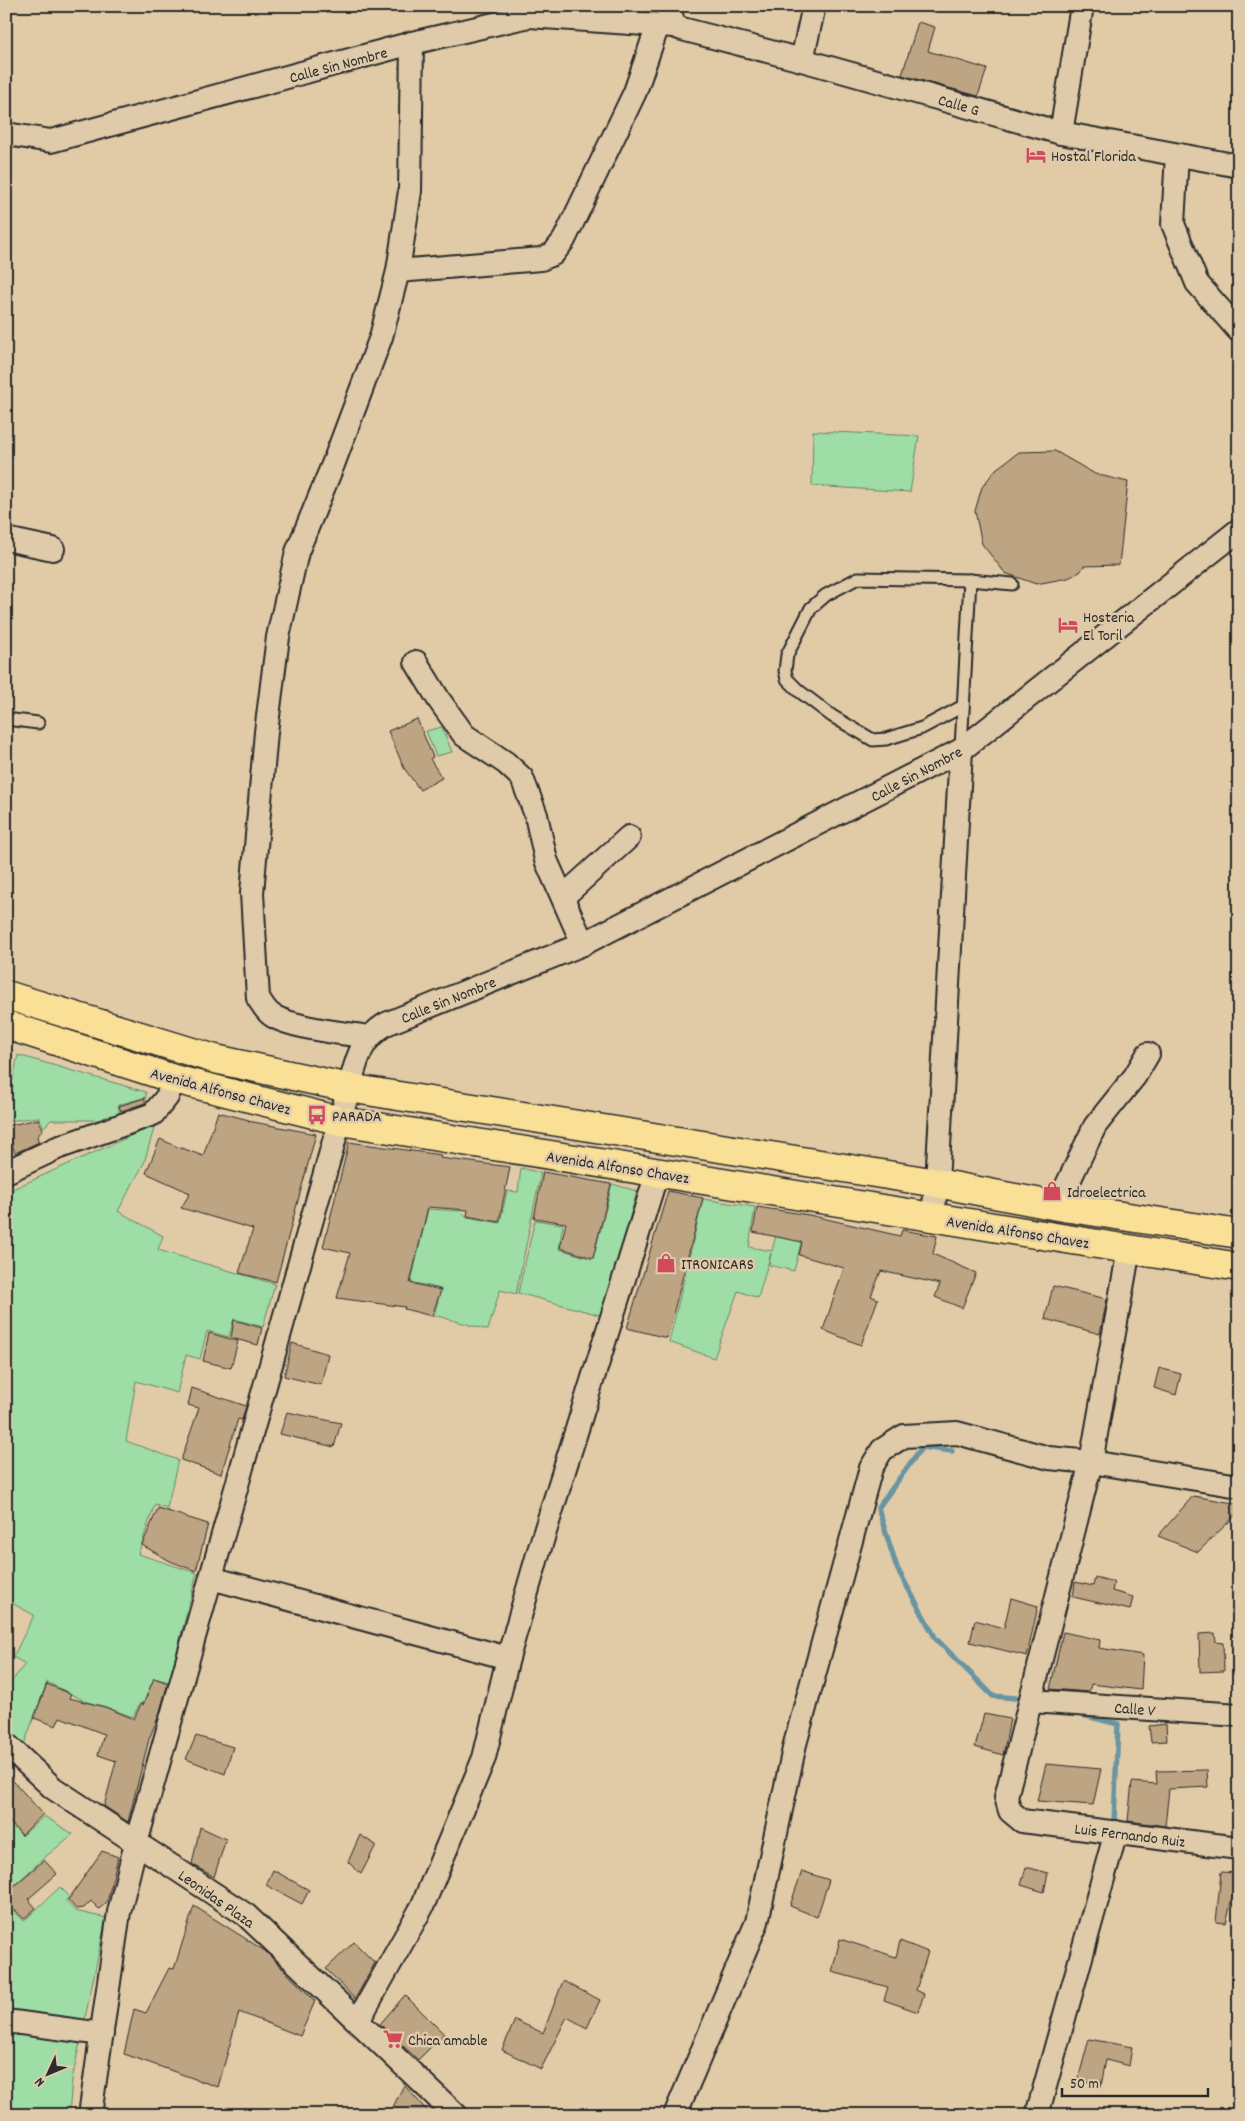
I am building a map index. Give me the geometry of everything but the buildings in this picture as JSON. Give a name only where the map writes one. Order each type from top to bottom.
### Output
[{"type":"main road","name":"Avenida Alfonso Chavez","points":[[6,995],[215,1059],[349,1088],[937,1183],[1057,1206],[1239,1234]]},
{"type":"main road","name":"Avenida Alfonso Chavez","points":[[6,1025],[174,1079],[341,1120],[1239,1267]]},
{"type":"street","points":[[802,60],[814,6]]},
{"type":"street","points":[[1062,133],[1082,6]]},
{"type":"street","name":"Calle Sin Nombre","points":[[7,135],[51,141],[412,43],[529,16],[670,22]]},
{"type":"street","points":[[398,271],[541,259],[553,254],[564,240],[670,22]]},
{"type":"street","name":"Calle G","points":[[670,22],[1062,133],[1239,166]]},
{"type":"street","points":[[90,2115],[119,1912],[136,1843],[349,1088],[361,1048],[368,1037],[322,1030],[281,1020],[266,1010],[258,998],[252,893],[266,732],[277,646],[297,552],[334,462],[381,336],[398,271],[410,191],[412,43]]},
{"type":"street","points":[[1177,154],[1173,224],[1197,283],[1239,331]]},
{"type":"street","name":"Calle Sin Nombre","points":[[368,1037],[386,1024],[583,944],[961,750],[1239,530]]},
{"type":"street","points":[[6,539],[53,549]]},
{"type":"street","points":[[416,662],[439,700],[464,734],[506,763],[522,778],[536,815],[546,860],[583,944]]},
{"type":"street","points":[[932,1217],[937,1183],[961,750]]},
{"type":"street","points":[[563,898],[629,838]]},
{"type":"street","points":[[1057,1206],[1095,1126],[1135,1076],[1148,1054]]},
{"type":"street","points":[[6,1172],[57,1148],[153,1114],[167,1097],[174,1079]]},
{"type":"street","points":[[358,2021],[422,1906],[484,1758],[508,1658],[538,1554],[657,1172]]},
{"type":"street","points":[[1031,1701],[1091,1462],[1129,1249]]},
{"type":"street","points":[[675,2115],[757,1922],[796,1744],[871,1468],[882,1450],[904,1436],[957,1433],[1049,1458],[1091,1462],[1239,1486]]},
{"type":"street","points":[[211,1578],[508,1658]]},
{"type":"street","name":"Calle V","points":[[1031,1701],[1239,1715]]},
{"type":"street","name":"Luis Fernando Ruiz","points":[[1031,1701],[1006,1797],[1010,1811],[1022,1821],[1239,1848]]},
{"type":"street","name":"Leonidas Plaza","points":[[6,1744],[53,1788],[246,1915],[456,2115]]},
{"type":"street","points":[[1037,2115],[1116,1832]]},
{"type":"street","points":[[6,2021],[102,2034]]},
{"type":"lane","points":[[963,706],[922,728],[886,739],[873,740],[832,716],[799,691],[787,679],[785,671],[787,655],[812,608],[826,595],[843,584],[858,578],[970,580],[1012,584]]},
{"type":"lane","points":[[961,750],[970,580]]},
{"type":"lane","points":[[6,719],[38,722]]},
{"type":"green space","points":[[813,431],[919,436],[910,492],[812,486]]},
{"type":"green space","points":[[442,727],[452,752],[436,756],[426,731]]},
{"type":"green space","points":[[18,1055],[146,1092],[146,1097],[118,1105],[121,1120],[51,1120],[44,1127],[38,1117],[9,1121],[6,1119],[6,1111]]},
{"type":"green space","points":[[155,1125],[144,1163],[118,1211],[163,1236],[158,1250],[275,1284],[263,1327],[234,1319],[229,1337],[207,1331],[200,1359],[186,1355],[177,1393],[136,1381],[126,1441],[178,1460],[167,1508],[155,1504],[138,1554],[197,1573],[169,1682],[154,1678],[143,1704],[140,1703],[133,1717],[87,1702],[47,1682],[23,1747],[6,1730],[6,1689],[25,1664],[13,1657],[34,1615],[6,1600],[6,1290],[13,1284],[6,1277],[6,1192]]},
{"type":"green space","points":[[521,1168],[541,1173],[516,1294],[500,1290],[488,1330],[434,1315],[441,1289],[411,1282],[428,1209],[461,1211],[467,1217],[500,1223],[507,1191],[518,1192]]},
{"type":"green space","points":[[612,1184],[637,1191],[603,1316],[518,1293],[535,1220],[563,1224],[559,1249],[593,1259]]},
{"type":"green space","points":[[703,1199],[755,1207],[749,1247],[772,1251],[782,1211],[808,1215],[794,1271],[769,1265],[771,1253],[758,1298],[738,1291],[714,1358],[669,1342]]},
{"type":"green space","points":[[44,1816],[73,1834],[6,1893],[6,1819],[22,1836]]},
{"type":"green space","points":[[60,1887],[69,1896],[66,1901],[75,1911],[106,1918],[72,2080],[69,2115],[6,2115],[6,1903],[24,1921]]},
{"type":"waterway","points":[[952,1451],[922,1447],[878,1508],[897,1568],[936,1639],[993,1696],[1026,1699]]},
{"type":"waterway","points":[[1083,1715],[1118,1724],[1114,1822],[1118,1827]]},
{"type":"place","name":"Hostal Florida","points":[[1036,155]]},
{"type":"place","name":"Hosteria El Toril","points":[[1068,625]]},
{"type":"place","name":"PARADA","points":[[317,1115]]},
{"type":"place","name":"Idroelectrica","points":[[1052,1191]]},
{"type":"place","name":"ITRONICARS","points":[[666,1263]]},
{"type":"place","name":"Chica amable","points":[[393,2039]]}]
